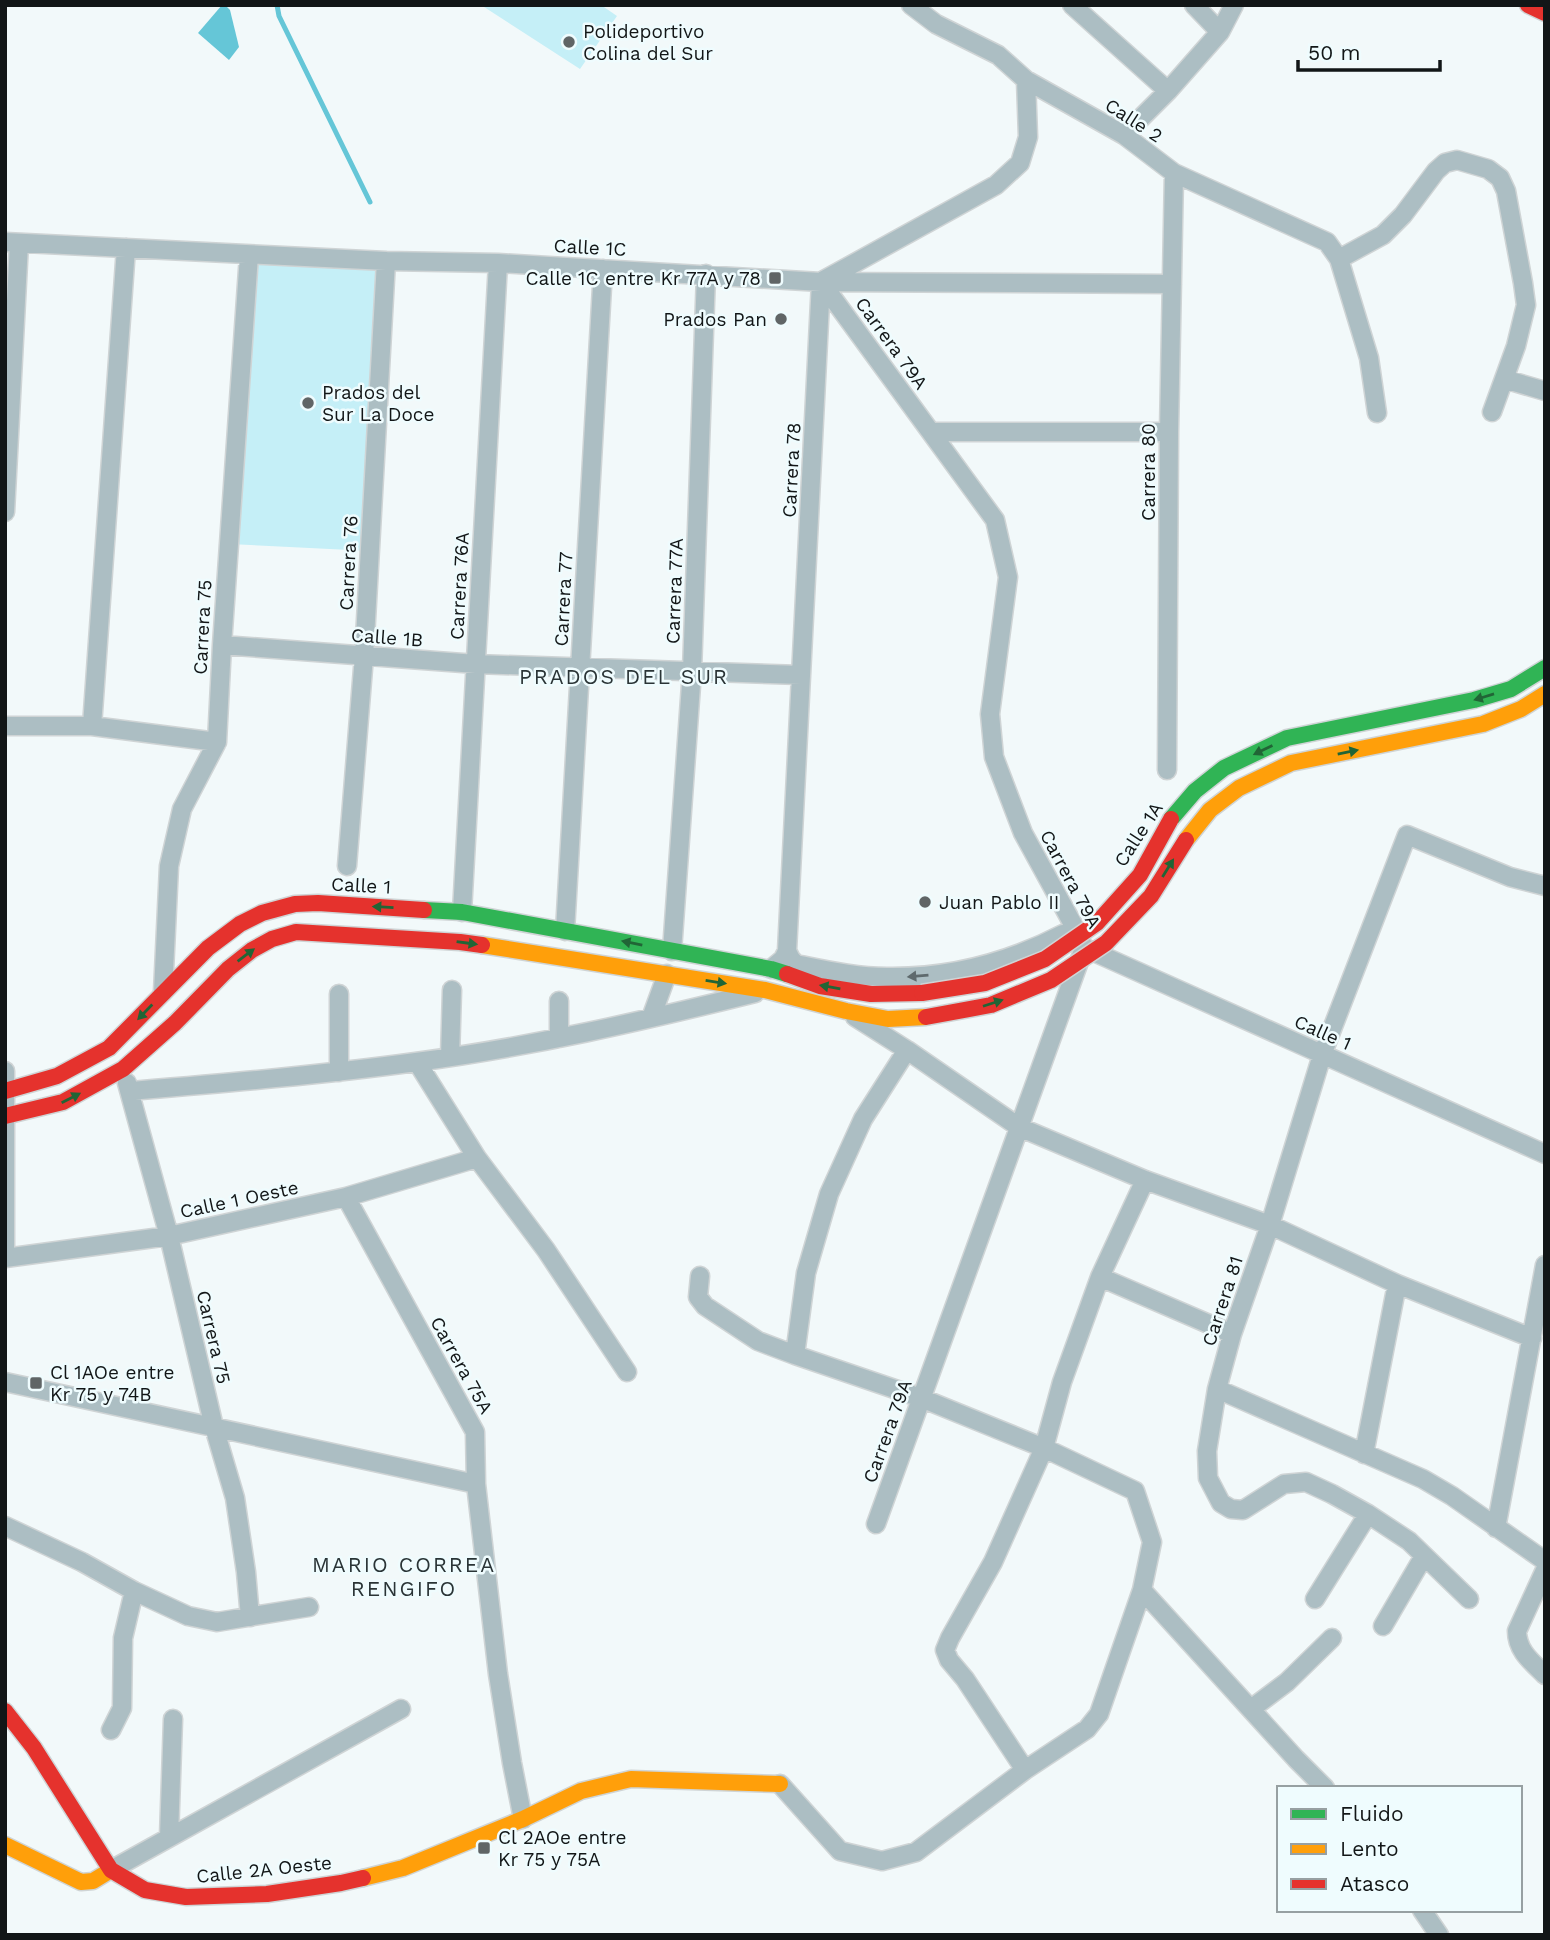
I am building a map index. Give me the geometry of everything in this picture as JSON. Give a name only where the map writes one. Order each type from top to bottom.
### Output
[{"type":"street","name":"Calle 2","points":[[911,5],[936,24],[998,55],[1026,80],[1124,135],[1174,173],[1327,242],[1339,259]]},
{"type":"street","points":[[1072,5],[1168,91]]},
{"type":"street","points":[[1194,5],[1220,32]]},
{"type":"street","points":[[1124,135],[1168,91],[1220,32],[1234,5]]},
{"type":"street","points":[[1528,5],[1545,13]]},
{"type":"street","points":[[821,282],[996,185],[1020,163],[1028,137],[1026,80]]},
{"type":"street","points":[[1377,413],[1369,358],[1339,259],[1384,235],[1403,215],[1436,171],[1445,163],[1457,160],[1489,169],[1500,178],[1506,191],[1523,283],[1526,305],[1516,346],[1492,412]]},
{"type":"street","name":"Carrera 80","points":[[1167,770],[1174,173]]},
{"type":"street","points":[[5,512],[12,243]]},
{"type":"street","name":"Calle 1C","points":[[12,243],[386,261],[498,263],[821,282],[1172,284]]},
{"type":"street","points":[[92,726],[126,248]]},
{"type":"street","name":"Carrera 75","points":[[163,992],[169,866],[182,809],[218,742],[222,645],[249,255]]},
{"type":"street","name":"Carrera 76","points":[[347,866],[364,656],[386,261]]},
{"type":"street","name":"Carrera 76A","points":[[462,912],[498,263]]},
{"type":"street","name":"Carrera 77","points":[[565,931],[603,269]]},
{"type":"street","name":"Carrera 77A","points":[[672,951],[692,671],[706,274]]},
{"type":"street","name":"Carrera 79A","points":[[821,282],[995,520],[1008,577],[990,714],[994,757],[1023,833],[1084,948],[876,1524]]},
{"type":"street","name":"Carrera 78","points":[[787,951],[821,282]]},
{"type":"street","points":[[1504,379],[1545,391]]},
{"type":"street","points":[[931,432],[1169,432]]},
{"type":"street","name":"Calle 1B","points":[[222,645],[476,664],[801,675]]},
{"type":"street","name":"Calle 1A","points":[[771,969],[820,986],[870,994],[922,993],[985,983],[1045,960],[1097,923],[1140,875],[1171,819],[1195,791],[1224,768],[1287,738],[1475,701],[1511,689],[1545,668]]},
{"type":"street","points":[[6,1116],[63,1102],[123,1069],[252,950],[272,939],[296,932],[460,942],[765,990],[846,1011],[888,1018],[926,1017],[991,1005],[1051,980],[1106,943],[1151,895],[1186,839],[1210,810],[1239,788],[1291,762],[1483,724],[1521,709],[1545,694]]},
{"type":"street","points":[[5,726],[92,726],[218,742]]},
{"type":"street","name":"Carrera 81","points":[[1469,1600],[1409,1541],[1368,1514],[1306,1482],[1284,1484],[1243,1510],[1231,1509],[1221,1503],[1208,1478],[1207,1451],[1217,1389],[1322,1055],[1407,835],[1510,877],[1545,886]]},
{"type":"street","name":"Calle 1","points":[[6,1091],[57,1076],[109,1048],[208,947],[240,924],[262,913],[295,904],[462,912],[771,969]]},
{"type":"street","points":[[787,951],[796,964],[842,974],[919,976],[980,967],[1038,947],[1075,928]]},
{"type":"street","name":"Calle 1","points":[[1084,948],[1545,1154]]},
{"type":"street","points":[[771,969],[783,959],[787,951]]},
{"type":"street","points":[[651,1018],[667,974]]},
{"type":"street","points":[[450,1057],[452,990]]},
{"type":"street","points":[[130,1091],[340,1072],[450,1057],[559,1038],[765,990]]},
{"type":"street","points":[[340,994],[340,1072]]},
{"type":"street","points":[[559,1001],[559,1038]]},
{"type":"street","points":[[846,1011],[1020,1127],[1145,1180],[1270,1225],[1397,1284],[1532,1338]]},
{"type":"street","points":[[795,1355],[806,1273],[829,1194],[863,1119],[907,1050]]},
{"type":"street","points":[[417,1062],[477,1158],[546,1250],[627,1372]]},
{"type":"street","name":"Carrera 75","points":[[123,1069],[169,1236],[214,1427],[235,1498],[250,1617]]},
{"type":"street","points":[[5,1071],[5,1256]]},
{"type":"street","name":"Calle 1 Oeste","points":[[5,1256],[169,1236],[346,1197],[477,1158]]},
{"type":"street","points":[[1025,1770],[965,1679],[949,1660],[945,1650],[993,1562],[1044,1448],[1062,1382],[1100,1277],[1145,1180]]},
{"type":"street","name":"Carrera 75A","points":[[346,1197],[475,1432],[476,1484],[498,1674],[523,1819]]},
{"type":"street","points":[[1496,1528],[1545,1265]]},
{"type":"street","points":[[700,1276],[698,1297],[705,1306],[758,1341],[921,1398],[1044,1448],[1135,1491],[1152,1542],[1142,1590],[1099,1714],[1087,1729],[1025,1770],[916,1852],[882,1861],[840,1851],[780,1784]]},
{"type":"street","points":[[1100,1277],[1233,1334]]},
{"type":"street","points":[[1364,1454],[1397,1284]]},
{"type":"street","points":[[5,1382],[476,1484]]},
{"type":"street","points":[[1217,1389],[1423,1479],[1545,1561]]},
{"type":"street","points":[[1314,1599],[1368,1514]]},
{"type":"street","points":[[5,1527],[82,1562],[134,1591],[188,1616],[217,1622],[309,1606]]},
{"type":"street","points":[[1382,1626],[1424,1556]]},
{"type":"street","points":[[1545,1570],[1517,1631],[1517,1641],[1523,1652],[1545,1675]]},
{"type":"street","points":[[1142,1590],[1323,1786]]},
{"type":"street","points":[[111,1730],[122,1708],[123,1638],[134,1591]]},
{"type":"street","points":[[1251,1709],[1287,1682],[1332,1638]]},
{"type":"street","points":[[5,1845],[81,1881],[93,1881],[401,1709]]},
{"type":"street","name":"Calle 2A Oeste","points":[[5,1712],[34,1748],[111,1870],[145,1890],[186,1898],[267,1894],[341,1882],[403,1868],[523,1819],[581,1791],[631,1779],[780,1784]]},
{"type":"street","points":[[169,1837],[173,1719]]},
{"type":"street","points":[[1423,1912],[1439,1935]]},
{"type":"shaded area","name":"Polideportivo Colina del Sur","points":[[481,5],[601,5],[617,16],[580,69]]},
{"type":"shaded area","name":"Prados del Sur La Doce","points":[[249,255],[386,261],[370,551],[229,544]]},
{"type":"water","points":[[222,5],[230,10],[239,47],[229,60],[198,33]]},
{"type":"waterway","points":[[277,5],[279,16],[370,202]]},
{"type":"traffic: fast","points":[[1171,819],[1195,791],[1224,768],[1287,738],[1474,700],[1511,689],[1545,668]]},
{"type":"traffic: fast","points":[[424,910],[462,912],[787,974]]},
{"type":"traffic: slow","points":[[1186,840],[1210,810],[1239,788],[1291,763],[1483,724],[1521,709],[1545,694]]},
{"type":"traffic: slow","points":[[482,945],[765,990],[888,1019],[926,1017]]},
{"type":"traffic: slow","points":[[363,1878],[403,1868],[523,1819],[581,1791],[631,1779],[780,1784]]},
{"type":"traffic: slow","points":[[5,1845],[81,1882],[93,1881],[111,1870]]},
{"type":"traffic: jam","points":[[1528,5],[1545,13]]},
{"type":"traffic: jam","points":[[922,993],[985,983],[1045,959],[1097,923],[1140,875],[1171,819]]},
{"type":"traffic: jam","points":[[926,1017],[991,1005],[1051,980],[1106,943],[1151,896],[1186,840]]},
{"type":"traffic: jam","points":[[5,1091],[57,1076],[109,1048],[208,948],[240,924],[262,913],[295,904],[318,903],[424,910]]},
{"type":"traffic: jam","points":[[5,1116],[63,1102],[123,1069],[175,1023],[228,969],[252,950],[272,939],[296,932],[482,945]]},
{"type":"traffic: jam","points":[[787,974],[820,986],[871,994],[922,993]]},
{"type":"traffic: jam","points":[[5,1711],[34,1748],[111,1870],[145,1890],[186,1897],[267,1894],[363,1878]]},
{"type":"place","name":"Polideportivo Colina del Sur","points":[[569,42]]},
{"type":"place","name":"Calle 1C entre Kr 77A y 78","points":[[775,278]]},
{"type":"place","name":"Prados Pan","points":[[781,319]]},
{"type":"place","name":"Prados del Sur La Doce","points":[[308,403]]},
{"type":"place","name":"Juan Pablo II","points":[[925,902]]},
{"type":"place","name":"Cl 1AOe entre Kr 75 y 74B","points":[[36,1383]]},
{"type":"place","name":"Cl 2AOe entre Kr 75 y 75A","points":[[484,1848]]},
{"type":"district","name":"PRADOS DEL SUR","points":[[624,677]]},
{"type":"district","name":"MARIO CORREA RENGIFO","points":[[404,1577]]}]
